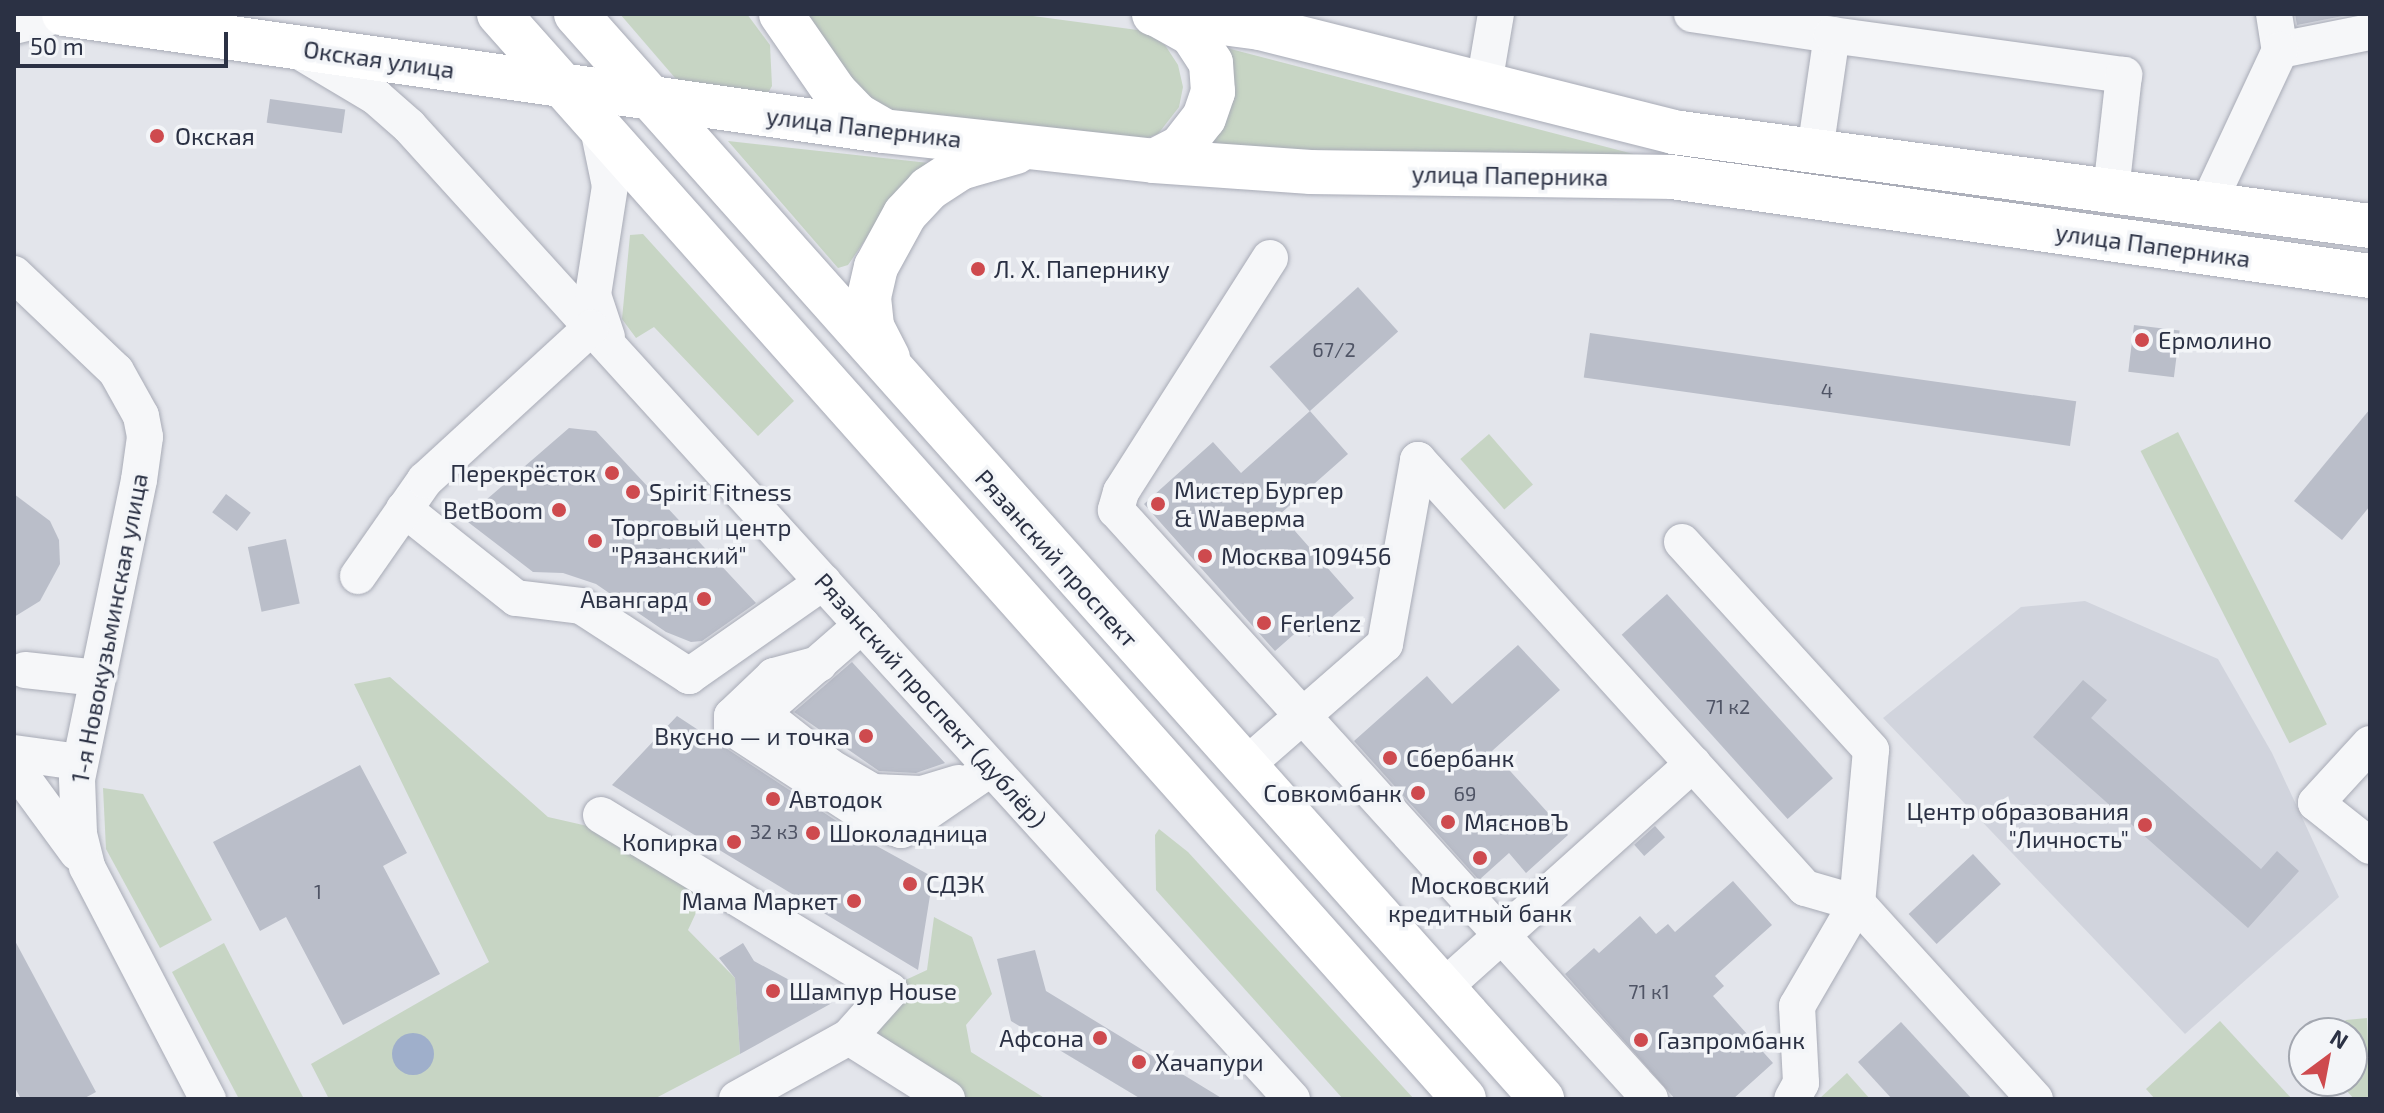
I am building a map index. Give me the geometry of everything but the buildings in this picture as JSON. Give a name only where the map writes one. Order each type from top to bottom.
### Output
[{"type":"main road","points":[[499,14],[1464,1099]]},
{"type":"main road","name":"Рязанский проспект","points":[[576,14],[647,99],[1542,1099]]},
{"type":"main road","points":[[781,14],[835,92],[857,115],[883,131]]},
{"type":"main road","points":[[1154,161],[1181,147],[1204,118],[1213,92],[1211,63],[1192,34],[1156,14]]},
{"type":"main road","name":"улица Паперника","points":[[1156,14],[1260,28],[1673,132],[2370,226]]},
{"type":"main road","name":"Окская улица","points":[[73,15],[647,99]]},
{"type":"main road","name":"улица Паперника","points":[[647,99],[883,131],[1154,161],[1311,172],[1672,177],[2370,276]]},
{"type":"main road","points":[[899,382],[872,326],[869,297],[886,245],[905,214],[937,182],[990,156],[1039,148]]},
{"type":"street","points":[[1484,84],[1496,14]]},
{"type":"street","points":[[1692,14],[2124,75],[2111,191]]},
{"type":"street","points":[[2208,204],[2280,50],[2274,14]]},
{"type":"street","points":[[14,26],[73,15]]},
{"type":"street","points":[[2280,50],[2370,32]]},
{"type":"street","points":[[1815,151],[1832,35]]},
{"type":"street","name":"Рязанский проспект (дублёр)","points":[[287,46],[337,70],[409,126],[862,625],[986,772],[1292,1099]]},
{"type":"street","points":[[358,576],[425,480],[601,338],[593,295],[610,186],[598,128]]},
{"type":"street","points":[[1270,258],[1121,492],[1116,510],[1650,1099]]},
{"type":"street","name":"1-я Новокузьминская улица","points":[[14,274],[116,371],[141,416],[145,437],[139,480],[79,762],[79,834],[87,867],[208,1099]]},
{"type":"street","points":[[1244,767],[1385,644],[1418,460],[1805,888],[1857,903],[2035,1099]]},
{"type":"street","points":[[404,509],[516,598],[581,606],[689,676],[823,582]]},
{"type":"street","points":[[1682,542],[1871,750],[1857,903],[1797,1006],[1801,1083],[1792,1099]]},
{"type":"street","points":[[862,625],[767,708],[772,721],[830,767],[873,792],[922,794],[986,772]]},
{"type":"street","points":[[25,670],[98,678]]},
{"type":"street","points":[[2370,744],[2316,803],[2370,846]]},
{"type":"street","points":[[14,753],[79,762]]},
{"type":"street","points":[[1443,988],[1693,764]]},
{"type":"street","points":[[14,766],[49,808],[87,867]]},
{"type":"street","points":[[601,815],[890,991],[849,1037],[737,1099]]},
{"type":"street","points":[[849,1037],[947,1099]]},
{"type":"shaded area","name":"Центр образования \"Личность\"","points":[[2085,601],[2218,659],[2272,753],[2339,897],[2185,1034],[1883,718],[2021,607]]},
{"type":"green space","points":[[620,14],[747,14],[770,45],[772,86],[765,98],[682,86]]},
{"type":"green space","points":[[795,14],[1018,14],[1145,31],[1165,45],[1178,65],[1183,87],[1179,107],[1158,134],[1136,142],[877,114]]},
{"type":"green space","points":[[1219,46],[1645,157],[1203,149]]},
{"type":"green space","points":[[728,141],[929,163],[885,211],[848,265],[838,268]]},
{"type":"green space","points":[[643,234],[794,401],[758,436],[654,327],[636,338],[622,319],[630,235]]},
{"type":"green space","points":[[2178,432],[2327,724],[2289,743],[2141,451]]},
{"type":"green space","points":[[1489,434],[1533,485],[1504,509],[1460,459]]},
{"type":"green space","points":[[390,677],[548,817],[627,835],[708,887],[688,930],[735,978],[740,1054],[654,1099],[329,1099],[311,1064],[489,962],[354,684]]},
{"type":"green space","points":[[103,788],[143,794],[212,920],[160,948],[106,849]]},
{"type":"green space","points":[[1159,829],[1188,852],[1414,1099],[1343,1099],[1156,890],[1155,835]]},
{"type":"green space","points":[[934,917],[972,937],[992,994],[966,1025],[971,1052],[1046,1099],[962,1099],[860,1037],[899,983],[927,970]]},
{"type":"green space","points":[[224,943],[304,1099],[239,1099],[172,972]]},
{"type":"green space","points":[[2220,1021],[2292,1099],[2155,1099],[2146,1089]]},
{"type":"green space","points":[[2368,1045],[2370,1099],[2352,1097],[2368,1097]]},
{"type":"green space","points":[[1847,1073],[1870,1099],[1819,1099]]},
{"type":"water","points":[[413,1033],[428,1039],[434,1054],[428,1069],[413,1075],[398,1069],[392,1054],[398,1039]]},
{"type":"place","name":"Окская","points":[[157,136]]},
{"type":"place","name":"Л. Х. Папернику","points":[[978,269]]},
{"type":"place","name":"Ермолино","points":[[2142,340]]},
{"type":"place","name":"Перекрёсток","points":[[612,473]]},
{"type":"place","name":"Spirit Fitness","points":[[633,492]]},
{"type":"place","name":"Мистер Бургер & Wаверма","points":[[1158,504]]},
{"type":"place","name":"BetBoom","points":[[559,510]]},
{"type":"place","name":"Торговый центр \"Рязанский\"","points":[[595,541]]},
{"type":"place","name":"Москва 109456","points":[[1205,556]]},
{"type":"place","name":"Авангард","points":[[704,599]]},
{"type":"place","name":"Ferlenz","points":[[1264,623]]},
{"type":"place","name":"Вкусно — и точка","points":[[866,736]]},
{"type":"place","name":"Сбербанк","points":[[1390,758]]},
{"type":"place","name":"Совкомбанк","points":[[1418,793]]},
{"type":"place","name":"Автодок","points":[[773,799]]},
{"type":"place","name":"МясновЪ","points":[[1448,822]]},
{"type":"place","name":"Центр образования \"Личность\"","points":[[2145,825]]},
{"type":"place","name":"Шоколадница","points":[[813,833]]},
{"type":"place","name":"Копирка","points":[[734,842]]},
{"type":"place","name":"Московский кредитный банк","points":[[1480,858]]},
{"type":"place","name":"СДЭК","points":[[910,884]]},
{"type":"place","name":"Мама Маркет","points":[[854,901]]},
{"type":"place","name":"Шампур House","points":[[773,991]]},
{"type":"place","name":"Афсона","points":[[1100,1038]]},
{"type":"place","name":"Газпромбанк","points":[[1641,1040]]},
{"type":"place","name":"Хачапури","points":[[1139,1062]]}]
